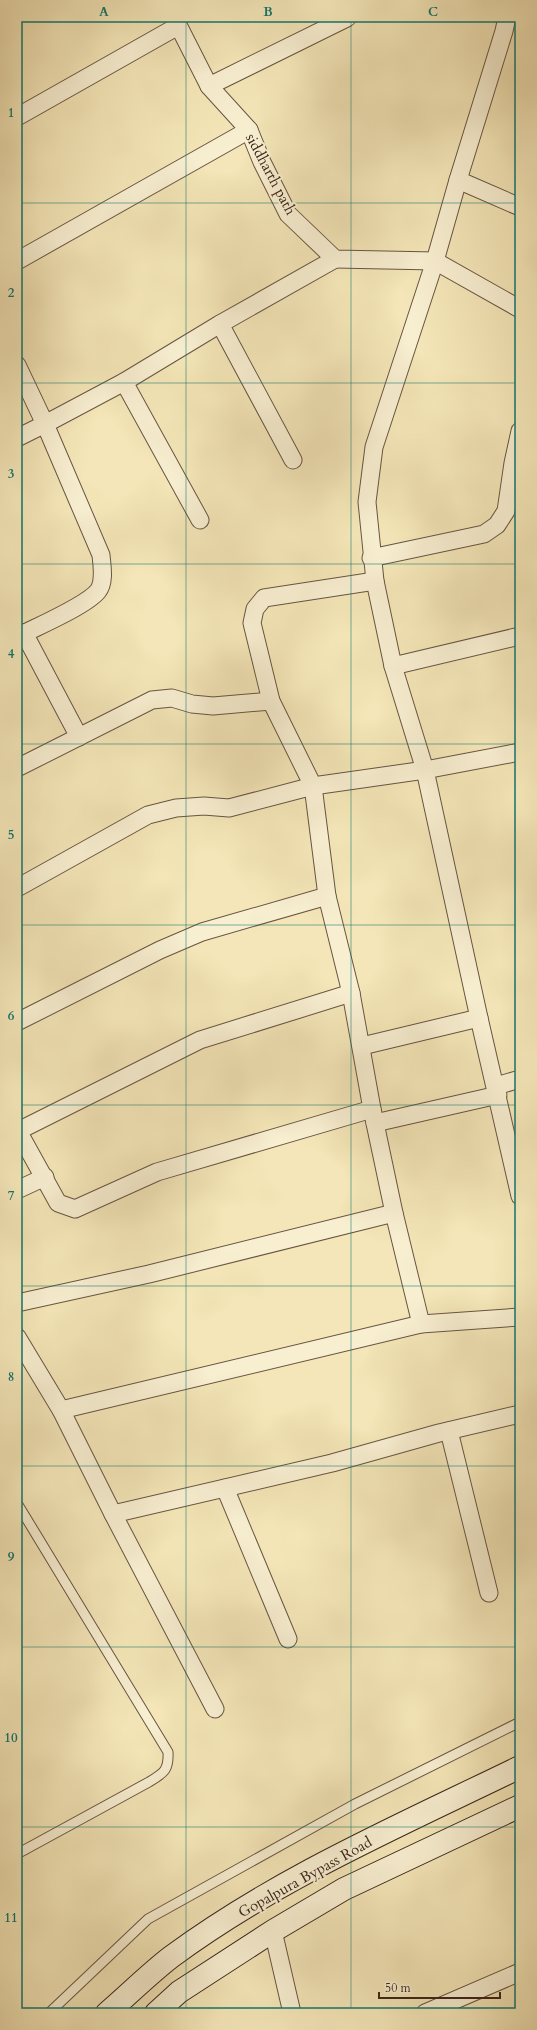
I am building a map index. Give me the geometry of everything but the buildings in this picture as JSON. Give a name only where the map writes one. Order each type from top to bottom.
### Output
[{"type":"street","points":[[507,17],[458,180],[436,262],[374,447],[367,502],[374,581],[393,666],[425,770],[479,1018],[520,1196]]},
{"type":"street","points":[[210,86],[347,18]]},
{"type":"street","points":[[17,117],[176,21]]},
{"type":"street","name":"siddharth path","points":[[176,21],[210,86],[249,130],[262,162],[288,214],[336,259]]},
{"type":"street","points":[[17,261],[249,130]]},
{"type":"street","points":[[458,180],[520,207]]},
{"type":"street","points":[[17,438],[124,382],[220,324],[336,259],[436,262],[520,309]]},
{"type":"street","points":[[220,324],[293,460]]},
{"type":"street","points":[[17,365],[45,424],[101,555],[103,574],[99,591],[84,602],[19,636],[79,737]]},
{"type":"street","points":[[124,382],[200,520]]},
{"type":"street","points":[[371,558],[484,534],[497,525],[506,511],[513,463],[520,431]]},
{"type":"street","points":[[374,581],[264,598],[255,609],[252,623],[271,701],[313,786],[327,896],[351,993],[394,1213],[422,1324]]},
{"type":"street","points":[[393,666],[520,636]]},
{"type":"street","points":[[17,768],[152,700],[172,698],[192,704],[213,706],[271,701]]},
{"type":"street","points":[[17,888],[148,815],[176,808],[204,806],[229,808],[313,786],[425,770],[520,752]]},
{"type":"street","points":[[17,1022],[160,950],[202,932],[327,896]]},
{"type":"street","points":[[351,993],[200,1040],[18,1130],[58,1203],[74,1209],[157,1172],[374,1116],[497,1091],[520,1079]]},
{"type":"street","points":[[362,1046],[479,1018]]},
{"type":"street","points":[[17,1190],[45,1177]]},
{"type":"street","points":[[17,1303],[149,1274],[394,1213]]},
{"type":"street","points":[[61,1410],[422,1324],[520,1317]]},
{"type":"street","points":[[17,1338],[61,1410],[113,1514],[216,1709]]},
{"type":"street","points":[[113,1514],[332,1463],[449,1431],[520,1414]]},
{"type":"street","points":[[449,1431],[489,1593]]},
{"type":"street","points":[[225,1488],[288,1639]]},
{"type":"street","name":"Gopalpura Bypass Road","points":[[107,2013],[171,1958],[249,1905],[329,1861],[520,1767]]},
{"type":"street","name":"Gopalpura Bypass Road","points":[[156,2013],[179,1992],[273,1931],[344,1889],[520,1806]]},
{"type":"street","points":[[273,1931],[292,2013]]},
{"type":"street","points":[[425,2013],[446,2008],[520,1972]]},
{"type":"lane","points":[[17,1503],[168,1752],[168,1764],[161,1775],[17,1854]]},
{"type":"lane","points":[[49,2013],[148,1919],[355,1804],[520,1722]]}]
